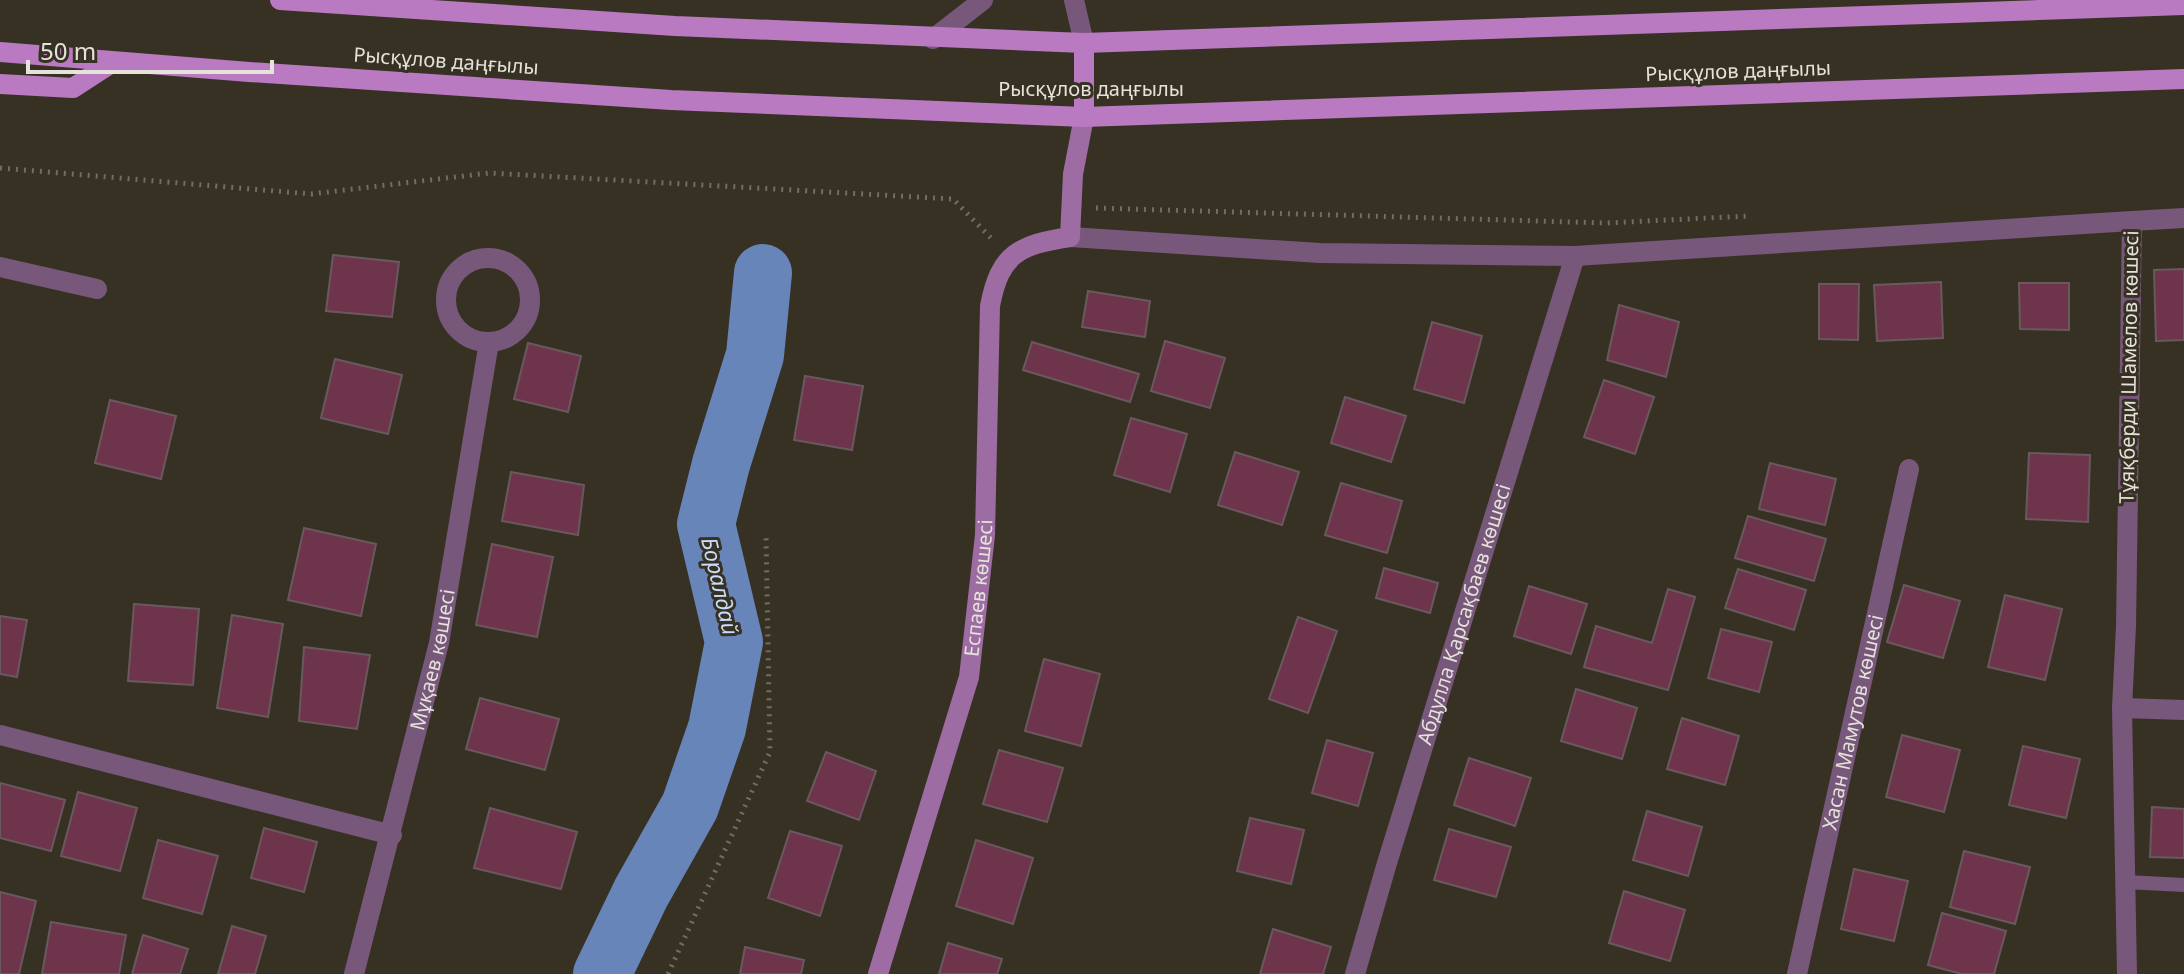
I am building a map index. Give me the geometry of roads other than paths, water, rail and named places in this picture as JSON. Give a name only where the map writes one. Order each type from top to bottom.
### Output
[{"type":"main road","points":[[280,0],[675,26],[1084,43],[2184,5]]},
{"type":"main road","points":[[1084,43],[1084,117]]},
{"type":"main road","name":"Рысқұлов даңғылы","points":[[0,52],[671,100],[1084,117],[2184,79]]},
{"type":"main road","points":[[0,84],[73,88],[113,62]]},
{"type":"street","points":[[933,39],[983,0]]},
{"type":"street","points":[[1074,0],[1084,43]]},
{"type":"street","points":[[1070,237],[1073,174],[1084,117]]},
{"type":"street","points":[[2132,221],[2184,218]]},
{"type":"street","name":"Тұяқберди Шамелов көшесі","points":[[1070,237],[1320,253],[1575,256],[2132,221],[2122,708],[2127,974]]},
{"type":"street","name":"Еспаев көшесі","points":[[878,974],[969,677],[985,535],[990,306],[996,277],[1010,257],[1038,242],[1070,237]]},
{"type":"street","name":"Абдулла Қарсақбаев көшесі","points":[[1355,974],[1575,256]]},
{"type":"street","points":[[481,258],[495,258],[519,271],[530,296],[529,310],[514,333],[489,342],[462,333],[452,323],[447,310],[446,296],[450,282],[468,262],[481,258]]},
{"type":"street","points":[[0,267],[97,289]]},
{"type":"street","name":"Мұқаев көшесі","points":[[354,974],[439,643],[489,342]]},
{"type":"street","name":"Хасан Мамутов көшесі","points":[[1797,974],[1909,469]]},
{"type":"street","points":[[2122,708],[2184,710]]},
{"type":"street","points":[[0,735],[392,835]]},
{"type":"lane","points":[[2126,882],[2184,885]]},
{"type":"waterway","name":"Боралдай","points":[[602,974],[641,893],[690,806],[717,728],[734,642],[706,524],[755,355],[763,273]]}]
